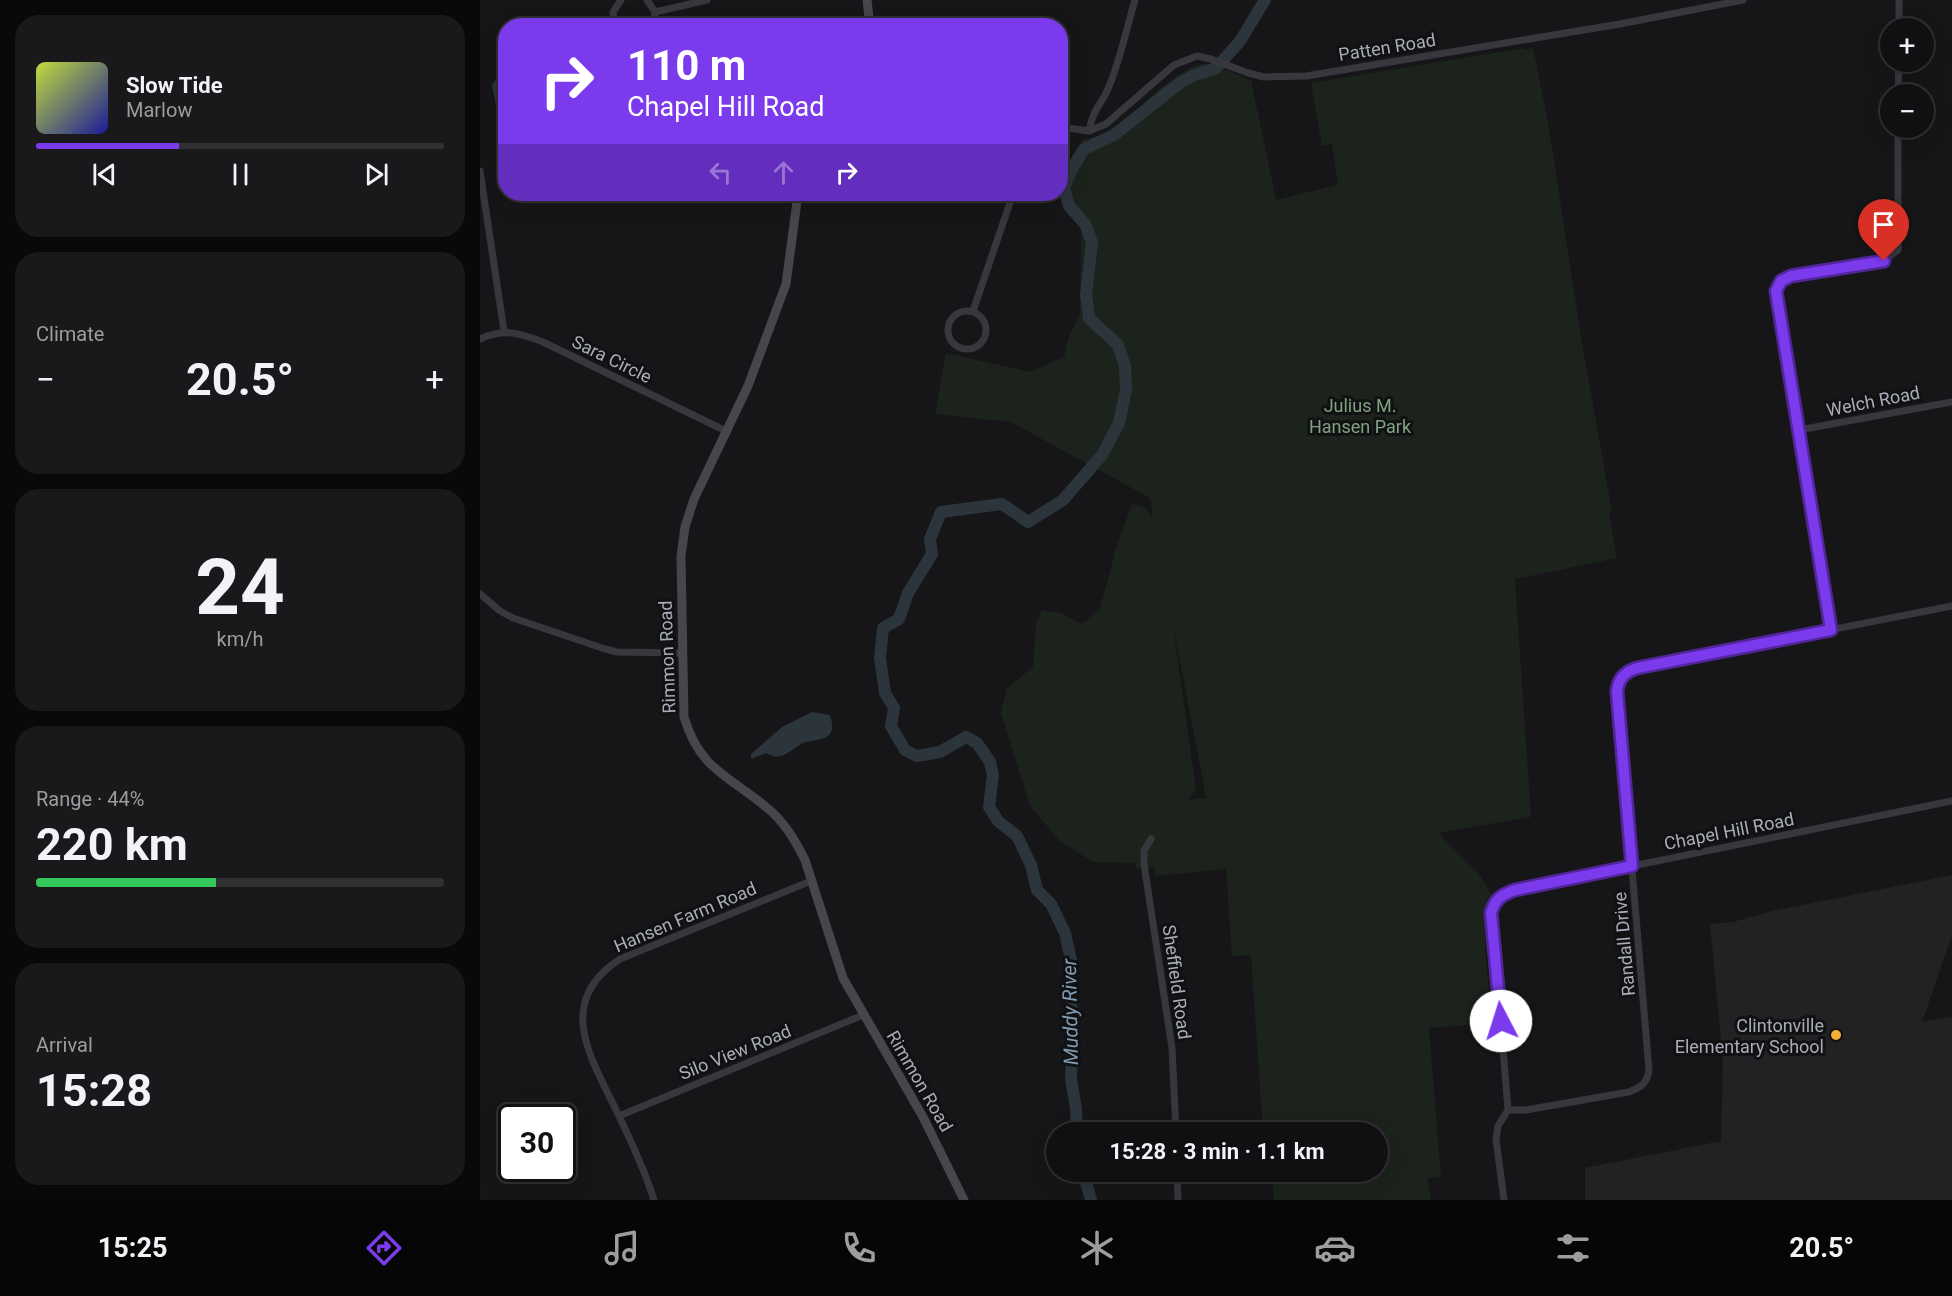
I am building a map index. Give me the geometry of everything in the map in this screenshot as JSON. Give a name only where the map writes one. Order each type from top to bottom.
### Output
[{"type":"street","points":[[614,18],[613,12],[621,0]]},
{"type":"street","points":[[647,0],[655,12],[654,18]]},
{"type":"street","points":[[655,12],[707,0]]},
{"type":"street","points":[[867,0],[867,18]]},
{"type":"street","points":[[1068,128],[1089,131],[1092,114],[1107,91],[1116,67],[1135,0]]},
{"type":"street","name":"Patten Road","points":[[1089,131],[1107,124],[1174,65],[1197,56],[1264,77],[1306,76],[1610,26],[1743,0]]},
{"type":"street","points":[[1899,0],[1899,18]]},
{"type":"street","points":[[1831,630],[1776,291],[1781,281],[1791,276],[1884,261],[1898,250],[1898,138]]},
{"type":"street","points":[[480,171],[504,331],[480,339]]},
{"type":"street","name":"Rimmon Road","points":[[797,201],[786,284],[748,386],[694,499],[685,527],[681,556],[684,717],[689,736],[700,754],[713,768],[767,808],[783,823],[805,860],[843,978],[923,1117],[964,1200]]},
{"type":"street","points":[[973,311],[1011,201]]},
{"type":"street","points":[[960,311],[973,311],[983,319],[985,338],[976,347],[958,348],[949,338],[950,319],[960,311]]},
{"type":"street","name":"Sara Circle","points":[[504,331],[525,335],[543,342],[726,431]]},
{"type":"street","name":"Welch Road","points":[[1799,430],[1952,402]]},
{"type":"street","points":[[480,594],[500,611],[513,618],[605,649],[617,652],[681,652]]},
{"type":"street","name":"Randall Drive","points":[[1508,1110],[1526,1110],[1629,1092],[1640,1088],[1648,1080],[1617,692],[1623,676],[1637,668],[1952,606]]},
{"type":"street","name":"Chapel Hill Road","points":[[1504,1200],[1496,1139],[1498,1126],[1508,1110],[1491,913],[1495,902],[1502,895],[1515,890],[1952,801]]},
{"type":"street","name":"Sheffield Road","points":[[1151,838],[1144,851],[1144,864],[1172,1048],[1176,1122]]},
{"type":"street","name":"Hansen Farm Road","points":[[654,1200],[619,1116],[586,1048],[582,1025],[588,993],[597,978],[609,966],[636,951],[811,881]]},
{"type":"street","name":"Silo View Road","points":[[619,1116],[863,1016]]},
{"type":"street","points":[[1177,1182],[1178,1200]]},
{"type":"shaded area","points":[[498,76],[498,112],[497,111],[492,85]]},
{"type":"shaded area","points":[[812,712],[830,715],[832,725],[828,736],[801,744],[780,756],[766,753],[751,759],[751,754],[782,727]]},
{"type":"shaded area","name":"Clintonville Elementary School","points":[[1952,875],[1952,935],[1922,1022],[1952,1017],[1952,1200],[1585,1200],[1585,1168],[1721,1141],[1723,1062],[1710,924],[1733,922],[1772,911]]},
{"type":"green space","name":"Julius M. Hansen Park","points":[[1533,48],[1549,128],[1581,337],[1612,512],[1609,513],[1617,558],[1515,579],[1531,817],[1438,833],[1479,874],[1493,896],[1488,908],[1485,940],[1493,1023],[1429,1028],[1441,1177],[1428,1178],[1431,1200],[1274,1200],[1272,1182],[1388,1182],[1388,1122],[1262,1122],[1251,955],[1232,956],[1226,869],[1155,876],[1154,867],[1137,869],[1135,863],[1093,862],[1060,841],[1030,806],[1001,713],[1007,688],[1033,667],[1036,623],[1042,610],[1061,613],[1082,624],[1100,609],[1116,548],[1132,504],[1144,507],[1153,517],[1150,498],[1011,422],[935,414],[946,353],[1030,372],[1064,357],[1068,339],[1080,313],[1081,221],[1068,200],[1068,182],[1083,139],[1094,138],[1112,130],[1174,78],[1194,66],[1208,64],[1251,80],[1276,200],[1338,185],[1332,144],[1322,146],[1311,83]],"holes":[[[1173,625],[1206,798],[1188,799],[1196,790]]]},
{"type":"waterway","name":"Muddy River","points":[[1068,178],[1084,149],[1114,135],[1181,82],[1216,68],[1240,41],[1265,0]]},
{"type":"waterway","name":"Muddy River","points":[[1068,201],[1069,206],[1085,224],[1092,242],[1086,295],[1089,318],[1118,345],[1125,366],[1126,390],[1119,423],[1102,455],[1063,500],[1028,522],[1002,504],[941,512],[930,539],[932,554],[908,593],[899,619],[883,628],[880,658],[885,693],[894,708],[891,726],[905,750],[917,756],[940,752],[966,737],[977,743],[990,762],[993,775],[989,807],[998,821],[1017,836],[1031,865],[1037,890],[1051,904],[1065,933],[1071,960],[1070,991],[1073,1021],[1071,1079],[1077,1122]]},
{"type":"waterway","name":"Muddy River","points":[[1086,1182],[1091,1200]]},
{"type":"place","name":"Clintonville Elementary School","points":[[1836,1035]]},
{"type":"route","points":[[1501,1021],[1491,913],[1495,902],[1502,895],[1515,890],[1632,866],[1617,692],[1623,676],[1637,668],[1831,630],[1776,291],[1781,281],[1791,276],[1884,261]]}]
